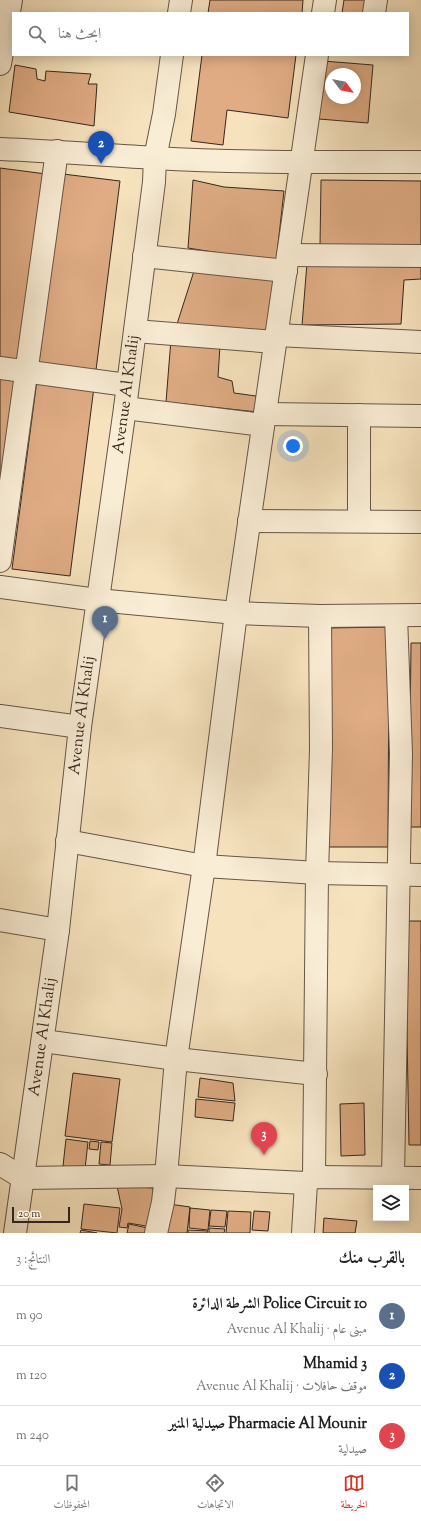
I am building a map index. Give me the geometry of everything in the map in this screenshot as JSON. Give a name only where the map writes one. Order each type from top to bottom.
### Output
[{"type":"street","points":[[179,12],[181,0]]},
{"type":"street","points":[[323,12],[325,0]]},
{"type":"street","points":[[374,12],[376,0]]},
{"type":"street","points":[[0,64],[7,11]]},
{"type":"street","name":"Avenue Al Khalij","points":[[15,1233],[58,930],[80,727],[96,600],[135,331],[154,182],[155,158],[164,114],[172,56]]},
{"type":"street","points":[[156,1233],[163,1202],[176,1059],[204,866],[236,613],[317,56]]},
{"type":"street","points":[[0,149],[57,151],[155,158],[302,162],[421,162]]},
{"type":"street","points":[[0,561],[57,151]]},
{"type":"street","points":[[144,256],[287,263],[421,256]]},
{"type":"street","points":[[135,331],[276,339],[421,342]]},
{"type":"street","points":[[0,368],[127,385]]},
{"type":"street","points":[[124,408],[264,420],[359,415],[421,416]]},
{"type":"street","points":[[359,415],[359,521]]},
{"type":"street","points":[[249,521],[421,522]]},
{"type":"street","points":[[0,587],[96,600],[236,613],[320,616],[421,615]]},
{"type":"street","points":[[303,1233],[310,1180],[316,1074],[317,873],[321,749],[320,616]]},
{"type":"street","points":[[393,1177],[401,753],[396,616]]},
{"type":"street","points":[[0,716],[80,727]]},
{"type":"street","points":[[67,841],[204,866],[317,873],[421,875]]},
{"type":"street","points":[[0,920],[58,930]]},
{"type":"street","points":[[43,1041],[176,1059],[316,1074]]},
{"type":"street","points":[[0,1164],[23,1178],[166,1176],[310,1180],[393,1177],[421,1178]]},
{"type":"building","points":[[210,0],[303,0],[302,12],[208,12]]},
{"type":"building","points":[[344,0],[371,0],[369,12],[342,12]]},
{"type":"building","points":[[202,56],[296,56],[288,118],[227,110],[223,145],[191,141]]},
{"type":"building","points":[[323,61],[373,65],[368,123],[319,119]]},
{"type":"building","points":[[15,65],[36,69],[37,79],[45,81],[46,71],[91,74],[88,84],[97,84],[94,126],[9,112]]},
{"type":"building","points":[[0,168],[46,174],[22,363],[0,361]]},
{"type":"building","points":[[63,174],[120,181],[96,370],[39,363]]},
{"type":"building","points":[[193,180],[224,187],[284,191],[276,262],[188,248]]},
{"type":"building","points":[[321,180],[421,181],[421,246],[320,245]]},
{"type":"building","points":[[307,263],[421,263],[421,279],[404,280],[401,324],[302,325]]},
{"type":"building","points":[[194,271],[275,276],[267,336],[177,324]]},
{"type":"building","points":[[171,339],[220,346],[218,377],[232,381],[234,393],[256,396],[257,412],[166,402]]},
{"type":"building","points":[[0,374],[24,377],[0,560]]},
{"type":"building","points":[[37,380],[94,387],[70,576],[12,569]]},
{"type":"building","points":[[389,627],[388,847],[327,847],[328,628]]},
{"type":"building","points":[[411,643],[421,643],[421,827],[409,827]]},
{"type":"building","points":[[405,921],[421,921],[421,1145],[409,1145]]},
{"type":"building","points":[[73,1073],[120,1079],[112,1142],[65,1136]]},
{"type":"building","points":[[200,1078],[233,1083],[235,1101],[198,1097]]},
{"type":"building","points":[[196,1099],[235,1103],[233,1121],[195,1117]]},
{"type":"building","points":[[364,1103],[365,1155],[341,1156],[340,1104]]},
{"type":"building","points":[[66,1139],[88,1142],[85,1169],[63,1166]]},
{"type":"building","points":[[90,1141],[99,1142],[98,1150],[89,1149]]},
{"type":"building","points":[[101,1142],[112,1143],[110,1165],[99,1164]]},
{"type":"building","points":[[117,1186],[153,1188],[155,1210],[152,1227],[128,1223],[127,1228],[119,1227],[122,1209]]},
{"type":"building","points":[[84,1204],[120,1208],[117,1233],[81,1229]]},
{"type":"building","points":[[169,1204],[190,1207],[187,1233],[165,1233]]},
{"type":"building","points":[[190,1208],[210,1210],[208,1230],[189,1228]]},
{"type":"building","points":[[211,1210],[227,1211],[225,1227],[209,1226]]},
{"type":"building","points":[[228,1211],[251,1212],[250,1233],[226,1233]]},
{"type":"building","points":[[254,1211],[270,1212],[268,1231],[252,1230]]},
{"type":"building","points":[[324,1218],[357,1221],[355,1233],[323,1233]]},
{"type":"building","points":[[129,1224],[152,1229],[151,1233],[127,1233]]},
{"type":"building","points":[[209,1228],[225,1229],[224,1233],[209,1233]]},
{"type":"building","points":[[81,1230],[97,1233],[80,1233]]},
{"type":"building","points":[[188,1230],[208,1231],[207,1233],[188,1233]]},
{"type":"place","name":"Mhamid 3","points":[[101,164]]},
{"type":"place","name":"Police Circuit 10 الشرطة الدائرة","points":[[105,639]]},
{"type":"place","name":"Pharmacie Al Mounir صيدلية المنير","points":[[264,1155]]}]
